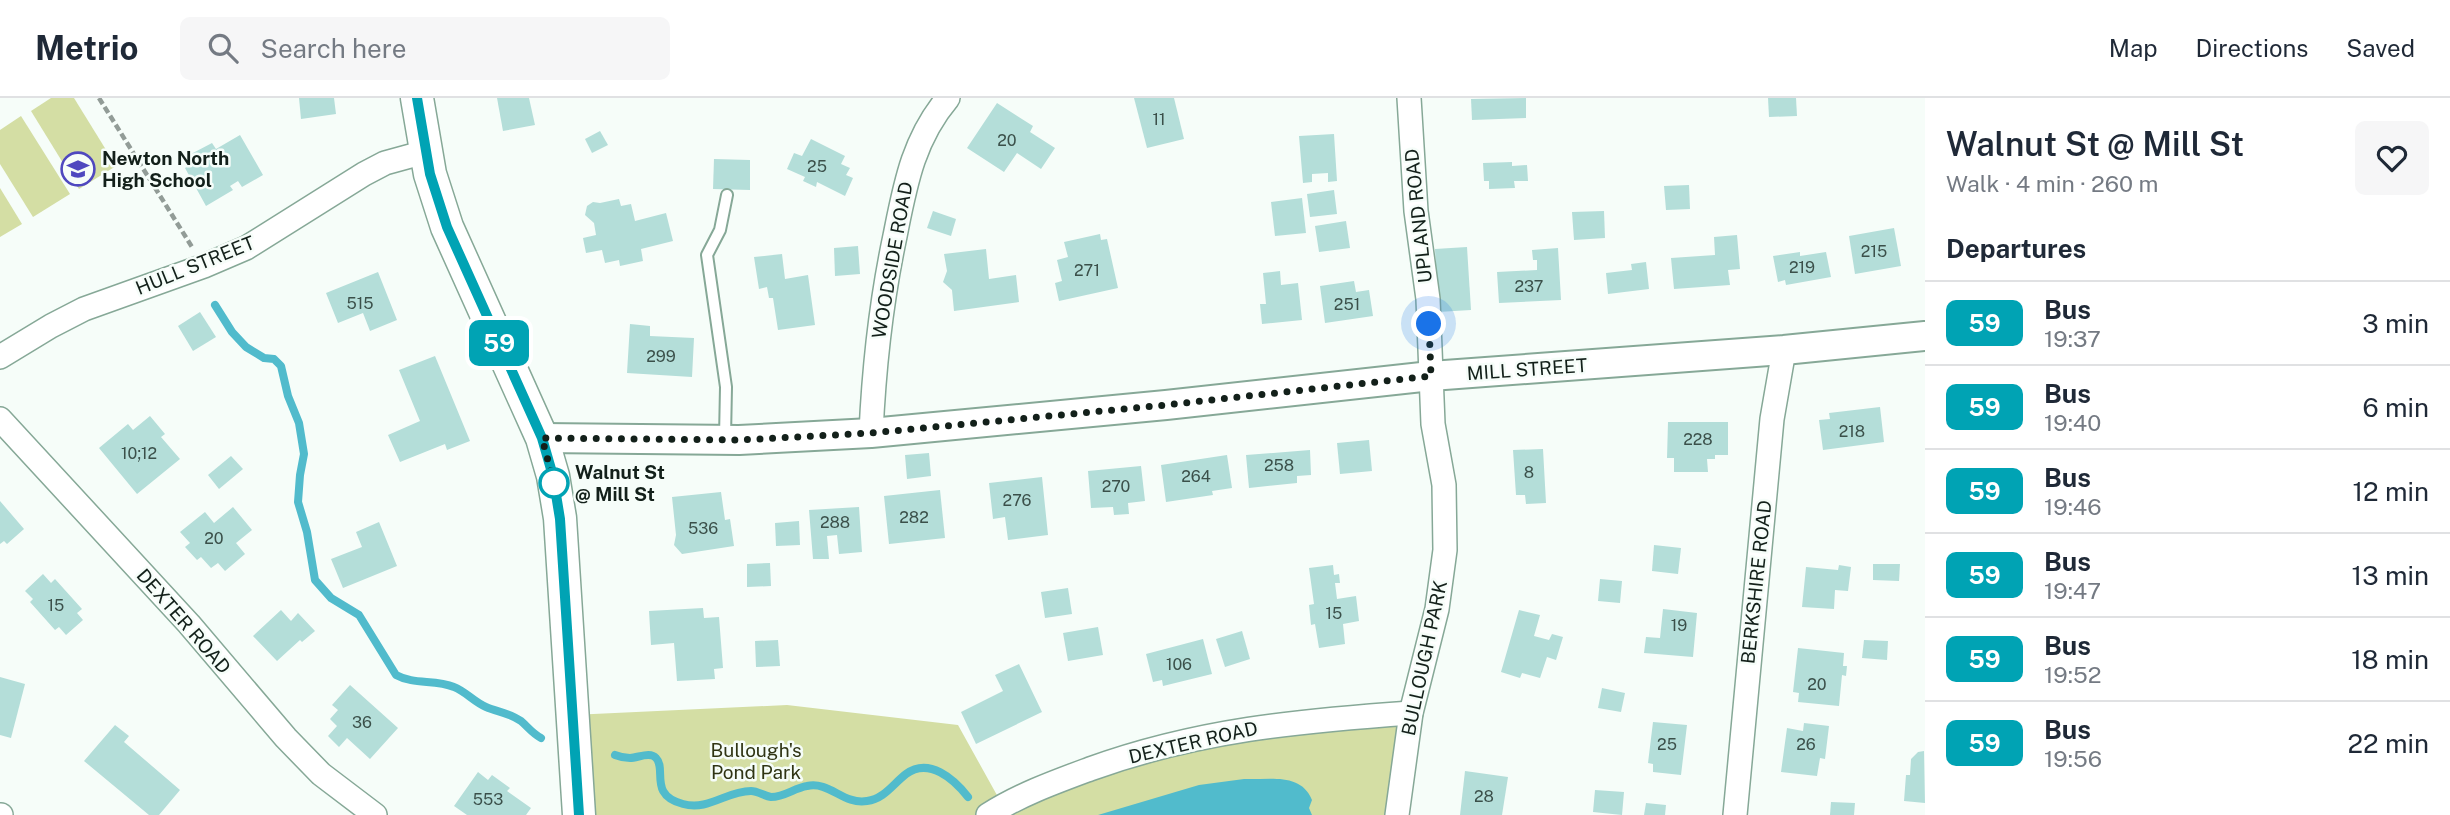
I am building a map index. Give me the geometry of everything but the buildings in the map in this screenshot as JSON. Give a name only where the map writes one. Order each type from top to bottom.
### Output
[{"type":"main road","points":[[417,98],[425,152],[447,227],[542,438],[553,476],[560,519],[579,815]]},
{"type":"street","name":"WOODSIDE ROAD","points":[[871,433],[875,357],[888,267],[908,170],[935,113],[948,98]]},
{"type":"street","name":"UPLAND ROAD","points":[[1409,98],[1431,376]]},
{"type":"street","name":"HULL STREET","points":[[0,356],[84,309],[204,266],[271,234],[385,163],[425,152]]},
{"type":"street","name":"MILL STREET","points":[[542,438],[725,440],[871,433],[1431,376],[1784,350],[1925,336]]},
{"type":"street","name":"BERKSHIRE ROAD","points":[[1734,815],[1772,419],[1784,350]]},
{"type":"street","name":"BULLOUGH PARK","points":[[1397,815],[1411,713],[1437,608],[1445,550],[1444,485],[1433,424],[1431,376]]},
{"type":"street","name":"DEXTER ROAD","points":[[0,419],[189,624],[286,738],[321,774],[375,815]]},
{"type":"street","name":"DEXTER ROAD","points":[[988,815],[1032,791],[1076,774],[1154,748],[1194,738],[1289,723],[1411,713]]},
{"type":"lane","points":[[725,440],[726,387],[707,255],[720,230],[727,195]]},
{"type":"path","points":[[99,98],[204,266]]},
{"type":"green space","points":[[51,98],[74,98],[116,166],[79,189],[31,111]]},
{"type":"green space","points":[[21,116],[70,194],[33,217],[0,164],[0,130]]},
{"type":"green space","points":[[0,188],[22,224],[0,237]]},
{"type":"green space","name":"Bullough's Pond Park","points":[[787,705],[958,725],[1003,806],[1114,760],[1411,713],[1397,815],[579,815],[572,715]]},
{"type":"water","points":[[1244,779],[1283,779],[1300,785],[1312,800],[1309,808],[1312,815],[1098,815],[1199,785]]},
{"type":"waterway","points":[[215,305],[232,332],[246,347],[264,358],[274,359],[281,366],[288,396],[299,423],[304,454],[298,502],[307,532],[315,580],[331,598],[359,615],[396,675],[454,687],[490,709],[517,718],[541,738]]},
{"type":"waterway","points":[[615,755],[628,758],[647,755],[656,758],[659,763],[660,782],[666,795],[683,804],[701,805],[733,794],[754,791],[776,797],[815,785],[851,800],[867,801],[883,794],[906,774],[923,768],[932,769],[948,777],[968,797]]},
{"type":"bus line","name":"59","points":[[417,98],[430,174],[447,227],[542,438],[553,476],[560,519],[579,815]]},
{"type":"place","name":"Newton North High School","points":[[78,169]]},
{"type":"place","name":"Walnut St @ Mill St","points":[[554,483]]},
{"type":"route","points":[[554,483],[542,438],[792,439],[1166,405],[1431,376],[1429,324]]}]
